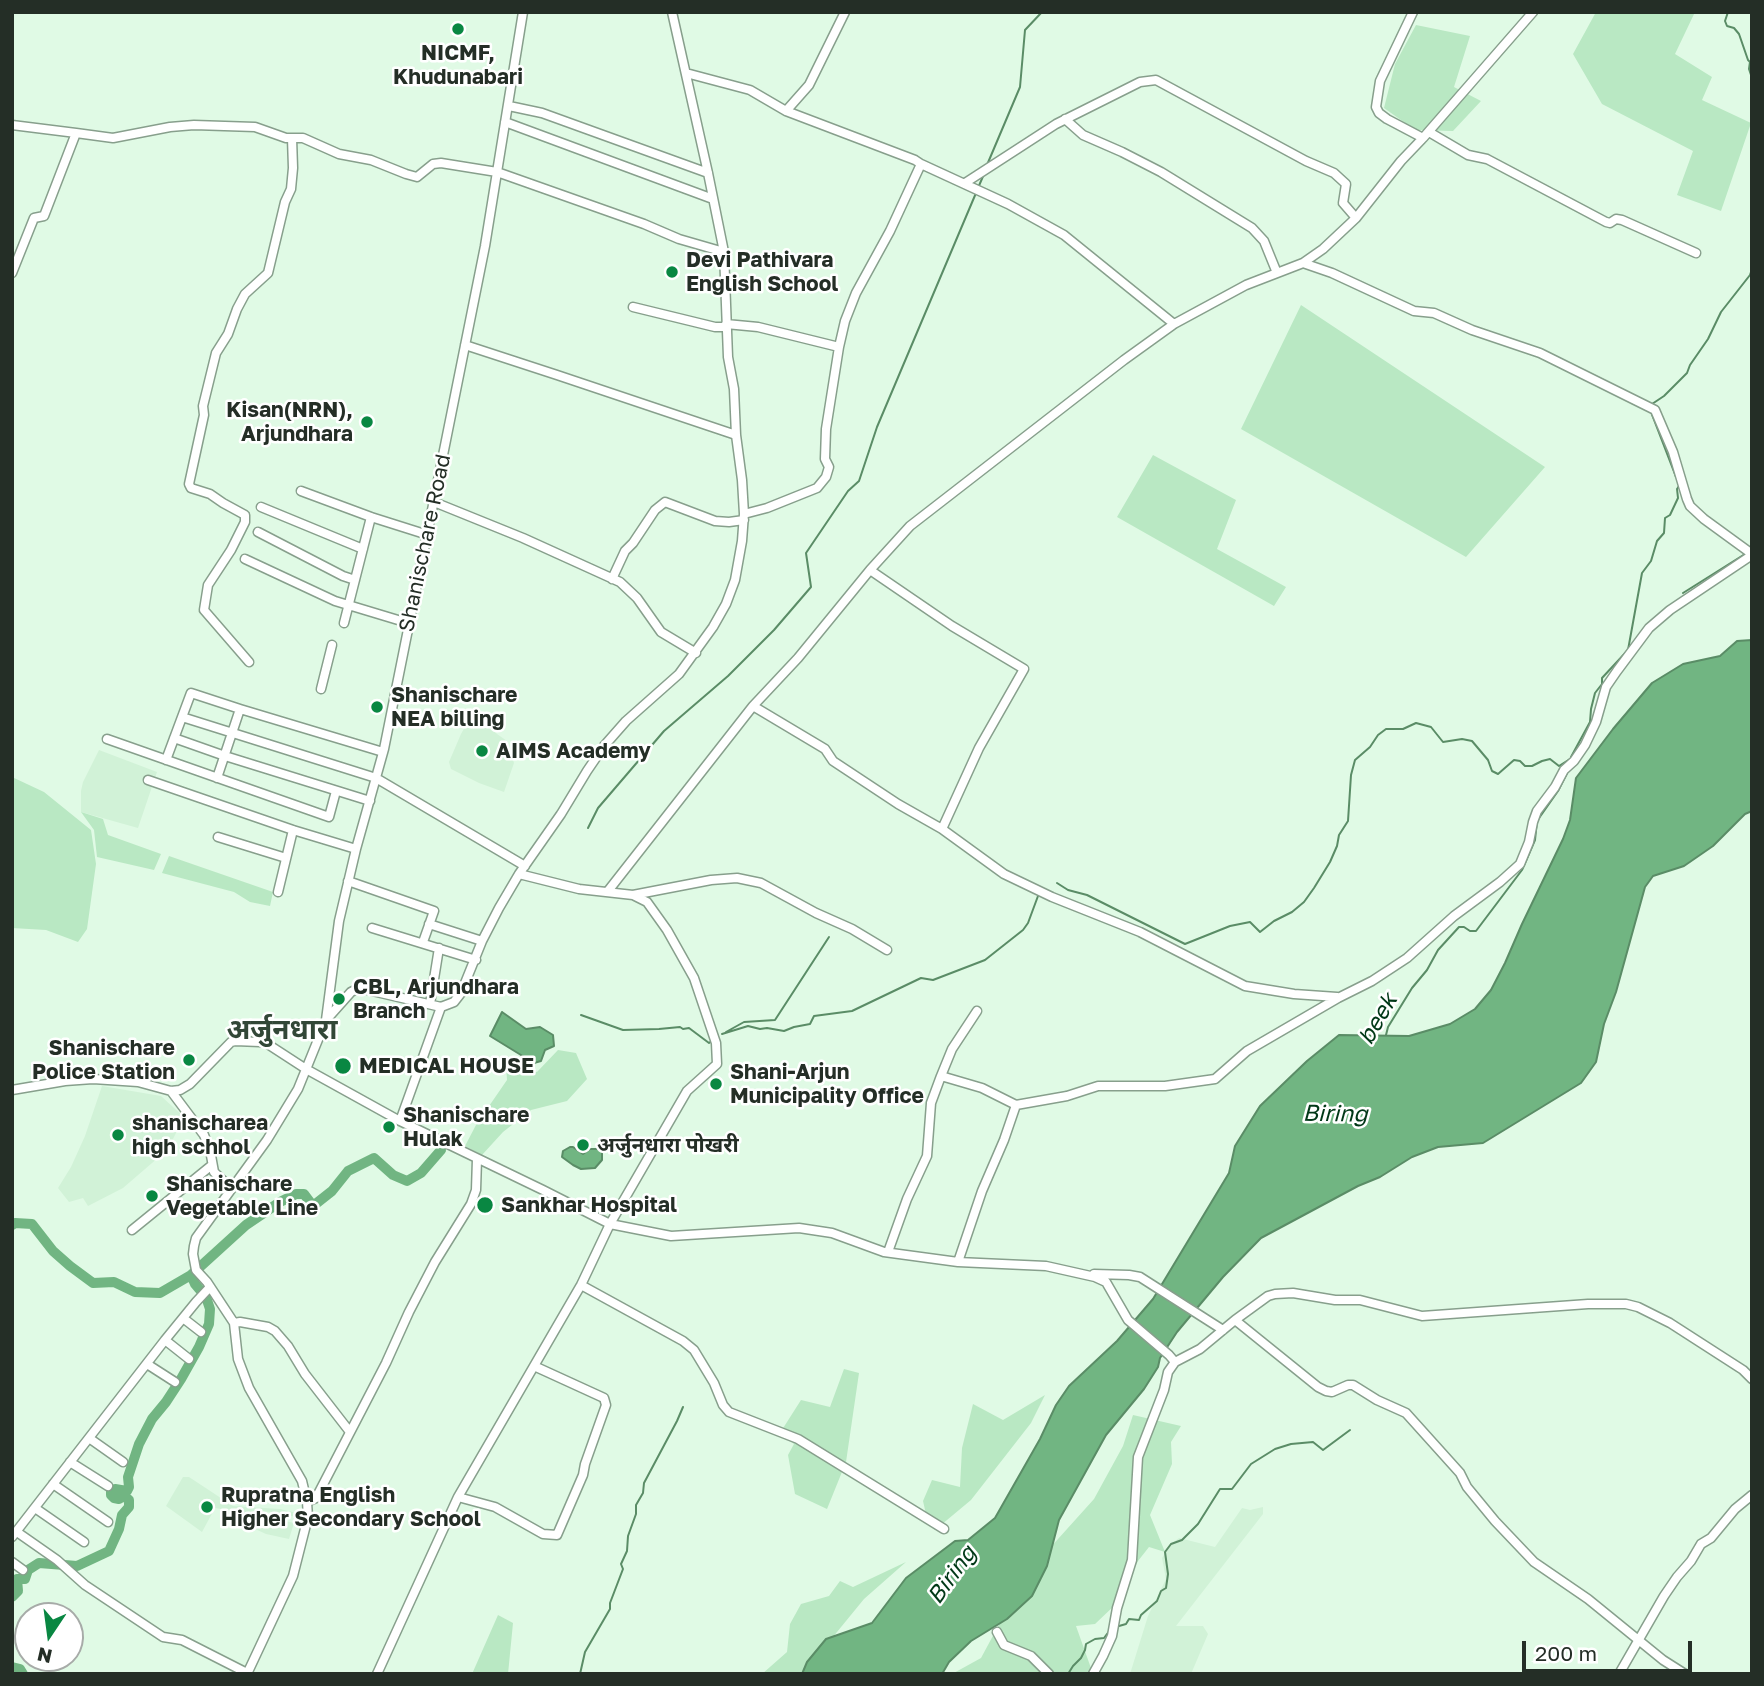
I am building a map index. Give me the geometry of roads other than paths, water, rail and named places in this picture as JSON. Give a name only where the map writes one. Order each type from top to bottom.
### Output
[{"type":"street","name":"Shanischare Road","points":[[205,1292],[195,1270],[192,1254],[196,1238],[267,1140],[298,1089],[326,1020],[339,921],[383,752],[485,246],[523,12]]},
{"type":"street","points":[[326,1020],[351,992],[359,988],[441,1007],[454,1002],[461,993],[482,941],[503,900],[604,746],[626,721],[679,674],[696,653],[719,616],[735,580],[744,517],[734,389],[728,358],[724,252],[672,12]]},
{"type":"street","points":[[786,111],[809,85],[845,12]]},
{"type":"street","points":[[1413,12],[1380,81],[1376,107],[1379,113],[1468,155],[1487,159],[1606,222],[1622,220],[1696,253]]},
{"type":"street","points":[[608,891],[753,706],[910,526],[1174,324],[1246,285],[1303,263],[1322,248],[1356,218],[1401,161],[1533,12]]},
{"type":"street","points":[[686,73],[750,90],[786,111],[915,160],[965,183],[1064,235],[1174,324]]},
{"type":"street","points":[[965,183],[1066,119],[1140,82],[1156,80],[1306,161],[1334,173],[1346,184],[1343,203],[1356,218]]},
{"type":"street","points":[[509,106],[542,113],[708,173]]},
{"type":"street","points":[[1066,119],[1083,135],[1161,172],[1252,228],[1264,241],[1277,273]]},
{"type":"street","points":[[505,122],[713,199]]},
{"type":"street","points":[[12,125],[113,138],[194,125],[255,127],[286,138],[303,138],[339,154],[370,160],[417,177],[433,164],[441,163],[497,172],[679,239],[724,252]]},
{"type":"street","points":[[12,273],[34,218],[44,216],[76,133]]},
{"type":"street","points":[[249,662],[204,610],[208,585],[231,550],[245,522],[245,515],[188,484],[216,353],[228,334],[245,294],[268,273],[285,202],[291,189],[292,138]]},
{"type":"street","points":[[612,579],[625,551],[654,510],[665,502],[715,521],[729,522],[817,488],[826,477],[829,467],[825,459],[826,429],[845,321],[856,293],[890,231],[921,164]]},
{"type":"street","points":[[941,1076],[982,1088],[1016,1105],[1067,1096],[1098,1086],[1166,1086],[1215,1079],[1247,1051],[1372,981],[1407,958],[1454,916],[1520,864],[1537,811],[1564,770],[1585,745],[1596,722],[1606,687],[1617,671],[1650,628],[1670,610],[1752,555],[1690,506],[1673,452],[1655,410],[1539,353],[1472,330],[1434,313],[1414,311],[1332,273],[1303,263]]},
{"type":"street","points":[[633,307],[715,327],[758,327],[839,347]]},
{"type":"street","points":[[465,345],[736,435]]},
{"type":"street","points":[[301,491],[428,535]]},
{"type":"street","points":[[434,502],[620,582],[629,589],[661,632],[696,653]]},
{"type":"street","points":[[261,507],[363,549]]},
{"type":"street","points":[[344,623],[371,517]]},
{"type":"street","points":[[258,532],[355,580]]},
{"type":"street","points":[[245,559],[335,601],[408,623]]},
{"type":"street","points":[[870,570],[952,626],[1024,669],[979,748],[942,829]]},
{"type":"street","points":[[321,689],[332,645]]},
{"type":"street","points":[[166,760],[191,693],[383,752]]},
{"type":"street","points":[[753,706],[825,749],[833,761],[942,829],[1004,874],[1140,932],[1245,986],[1338,998]]},
{"type":"street","points":[[217,778],[240,709]]},
{"type":"street","points":[[182,717],[376,778],[525,866]]},
{"type":"street","points":[[174,738],[370,801]]},
{"type":"street","points":[[107,739],[329,817],[337,791]]},
{"type":"street","points":[[148,780],[356,849]]},
{"type":"street","points":[[278,892],[293,830]]},
{"type":"street","points":[[218,837],[286,858]]},
{"type":"street","points":[[377,1674],[458,1497],[581,1285],[610,1224],[687,1091],[717,1065],[716,1043],[694,978],[667,930],[647,902],[633,895],[579,889],[519,874]]},
{"type":"street","points":[[633,895],[737,877],[761,883],[852,929],[887,950]]},
{"type":"street","points":[[348,881],[434,911],[423,942]]},
{"type":"street","points":[[429,924],[482,941]]},
{"type":"street","points":[[372,928],[476,960]]},
{"type":"street","points":[[430,1004],[439,948]]},
{"type":"street","points":[[400,1121],[441,1007]]},
{"type":"street","points":[[888,1252],[907,1199],[927,1156],[931,1103],[952,1049],[977,1011]]},
{"type":"street","points":[[12,1090],[93,1079],[138,1082],[171,1091],[180,1090],[190,1084],[231,1042],[257,1041],[400,1121],[610,1224],[671,1236],[799,1228],[832,1233],[888,1252],[958,1262],[1046,1266],[1081,1274],[1106,1282],[1128,1320],[1172,1359]]},
{"type":"street","points":[[171,1091],[204,1135],[214,1172],[231,1188]]},
{"type":"street","points":[[958,1262],[1016,1105]]},
{"type":"street","points":[[307,1502],[316,1498],[435,1262],[471,1204],[475,1190],[477,1158]]},
{"type":"street","points":[[132,1230],[212,1165]]},
{"type":"street","points":[[1081,1274],[1140,1277],[1223,1330]]},
{"type":"street","points":[[581,1285],[683,1341],[694,1350],[723,1405],[730,1412],[798,1439],[944,1529]]},
{"type":"street","points":[[205,1292],[234,1323],[238,1359],[249,1388],[302,1481],[307,1502],[307,1517],[293,1576],[247,1673],[182,1640],[163,1637],[85,1586],[57,1560],[15,1534],[205,1292]]},
{"type":"street","points":[[1172,1359],[1191,1355],[1268,1296],[1282,1293],[1335,1300],[1360,1300],[1422,1316],[1588,1304],[1626,1304],[1670,1323],[1747,1371],[1752,1379]]},
{"type":"street","points":[[183,1318],[201,1332]]},
{"type":"street","points":[[1235,1320],[1318,1387],[1332,1392],[1353,1385],[1406,1413],[1460,1474],[1467,1487],[1495,1521],[1534,1562],[1685,1674]]},
{"type":"street","points":[[234,1323],[268,1327],[275,1331],[350,1432]]},
{"type":"street","points":[[165,1340],[189,1359]]},
{"type":"street","points":[[1093,1674],[1112,1636],[1117,1608],[1132,1560],[1138,1457],[1164,1390],[1172,1359]]},
{"type":"street","points":[[147,1364],[175,1382]]},
{"type":"street","points":[[458,1497],[495,1507],[543,1534],[557,1535],[583,1475],[606,1405],[604,1398],[534,1366]]},
{"type":"street","points":[[89,1438],[123,1462]]},
{"type":"street","points":[[70,1462],[108,1486]]},
{"type":"street","points":[[53,1485],[108,1522]]},
{"type":"street","points":[[1619,1674],[1664,1596],[1701,1544],[1711,1538],[1735,1509],[1752,1495]]},
{"type":"street","points":[[35,1508],[84,1542]]},
{"type":"street","points":[[12,1562],[23,1570]]},
{"type":"street","points":[[997,1632],[1004,1645],[1031,1656],[1049,1674]]},
{"type":"water","name":"Biring","points":[[1752,640],[1752,811],[1745,814],[1713,846],[1684,866],[1653,876],[1645,887],[1616,992],[1604,1024],[1596,1062],[1581,1083],[1483,1143],[1438,1147],[1412,1157],[1380,1177],[1261,1238],[1223,1277],[1177,1332],[1144,1389],[1106,1435],[1059,1520],[1047,1566],[1032,1596],[1007,1619],[971,1641],[949,1662],[942,1674],[802,1674],[807,1662],[826,1639],[872,1623],[906,1578],[955,1541],[968,1540],[995,1518],[1069,1386],[1117,1341],[1153,1299],[1229,1173],[1235,1146],[1260,1106],[1339,1035],[1409,1036],[1450,1024],[1475,1009],[1491,990],[1505,963],[1563,839],[1570,820],[1576,778],[1652,683],[1683,664],[1720,656],[1737,641]]},
{"type":"water","points":[[502,1012],[526,1029],[540,1027],[553,1035],[554,1046],[545,1050],[541,1061],[534,1063],[490,1036]]},
{"type":"water","points":[[570,1147],[583,1154],[590,1149],[599,1149],[602,1152],[602,1160],[595,1168],[581,1169],[562,1157],[563,1151]]},
{"type":"waterway","points":[[987,165],[1020,87],[1025,30],[1042,12]]},
{"type":"waterway","points":[[1728,12],[1725,21],[1727,26],[1734,28],[1739,34],[1750,62],[1752,78]]},
{"type":"waterway","points":[[978,188],[984,174]]},
{"type":"waterway","points":[[588,828],[598,808],[664,731],[728,676],[774,630],[811,587],[806,553],[848,491],[859,481],[877,427],[976,193]]},
{"type":"waterway","points":[[1652,404],[1687,373],[1721,312],[1752,269]]},
{"type":"waterway","points":[[1651,412],[1676,477]]},
{"type":"waterway","points":[[1571,757],[1590,722],[1595,693],[1602,684],[1602,678],[1628,650],[1642,573],[1651,561],[1657,541],[1664,533],[1665,518],[1670,515],[1678,498],[1679,486]]},
{"type":"waterway","points":[[1683,593],[1745,554]]},
{"type":"waterway","points":[[1057,883],[1185,944],[1230,926],[1250,922],[1260,932],[1292,912],[1314,888],[1330,862],[1339,835],[1348,821],[1351,775],[1355,760],[1386,729],[1403,729],[1416,723],[1431,727],[1443,742],[1462,739],[1472,741],[1488,760],[1492,771],[1498,774],[1514,760],[1525,766],[1532,766],[1550,759],[1559,766],[1570,759]]},
{"type":"waterway","name":"beek","points":[[1386,1035],[1388,1027],[1438,950],[1459,927],[1476,931],[1522,870],[1535,840],[1537,821],[1568,771]]},
{"type":"waterway","points":[[722,1034],[748,1026],[784,1031],[810,1024],[814,1016],[852,1011],[921,978],[933,980],[985,960],[1023,930],[1038,896]]},
{"type":"waterway","points":[[726,1032],[744,1022],[775,1020],[829,937]]},
{"type":"waterway","points":[[581,1015],[623,1030],[689,1028],[709,1043],[713,1040]]},
{"type":"waterway","points":[[12,1225],[32,1224],[53,1251],[93,1283],[114,1282],[135,1292],[160,1293],[191,1275],[246,1225],[280,1202],[296,1194],[304,1194],[313,1206],[332,1191],[348,1171],[374,1158],[393,1175],[407,1181],[421,1173],[441,1150]]},
{"type":"waterway","points":[[12,1597],[18,1591],[17,1579],[25,1579],[28,1570],[39,1563],[77,1566],[109,1551],[122,1515],[129,1507],[129,1500],[124,1496],[114,1498],[111,1491],[127,1491],[128,1477],[139,1444],[152,1419],[181,1379],[209,1324],[210,1309],[206,1297],[191,1275]]},
{"type":"waterway","points":[[580,1674],[585,1652],[610,1609],[623,1569],[621,1564],[627,1551],[628,1536],[644,1483],[683,1407]]},
{"type":"waterway","points":[[1119,1626],[1126,1624],[1129,1619],[1139,1620],[1157,1601],[1161,1591],[1166,1588],[1168,1574],[1165,1552],[1171,1544],[1182,1540],[1198,1524],[1220,1489],[1232,1489],[1251,1464],[1275,1449],[1313,1442],[1323,1450],[1350,1430]]},
{"type":"waterway","points":[[12,1583],[17,1585]]},
{"type":"waterway","points":[[1068,1674],[1081,1658],[1086,1644],[1104,1638],[1110,1630]]},
{"type":"waterway","points":[[12,1667],[20,1669],[23,1674]]},
{"type":"place","name":"NICMF, Khudunabari","points":[[458,29]]},
{"type":"place","name":"Devi Pathivara English School","points":[[672,272]]},
{"type":"place","name":"Kisan(NRN), Arjundhara","points":[[367,422]]},
{"type":"place","name":"Shanischare NEA billing","points":[[377,707]]},
{"type":"place","name":"AIMS Academy","points":[[482,751]]},
{"type":"place","name":"CBL, Arjundhara Branch","points":[[339,999]]},
{"type":"place","name":"Shanischare Police Station","points":[[189,1060]]},
{"type":"place","name":"MEDICAL HOUSE","points":[[343,1066]]},
{"type":"place","name":"Shani-Arjun Municipality Office","points":[[716,1084]]},
{"type":"place","name":"Shanischare Hulak","points":[[389,1127]]},
{"type":"place","name":"shanischarea high schhol","points":[[118,1135]]},
{"type":"place","name":"अर्जुनधारा पोखरी","points":[[583,1145]]},
{"type":"place","name":"Shanischare Vegetable Line","points":[[152,1196]]},
{"type":"place","name":"Sankhar Hospital","points":[[485,1205]]},
{"type":"place","name":"Rupratna English Higher Secondary School","points":[[207,1507]]},
{"type":"district","name":"अर्जुनधारा","points":[[282,1030]]}]
